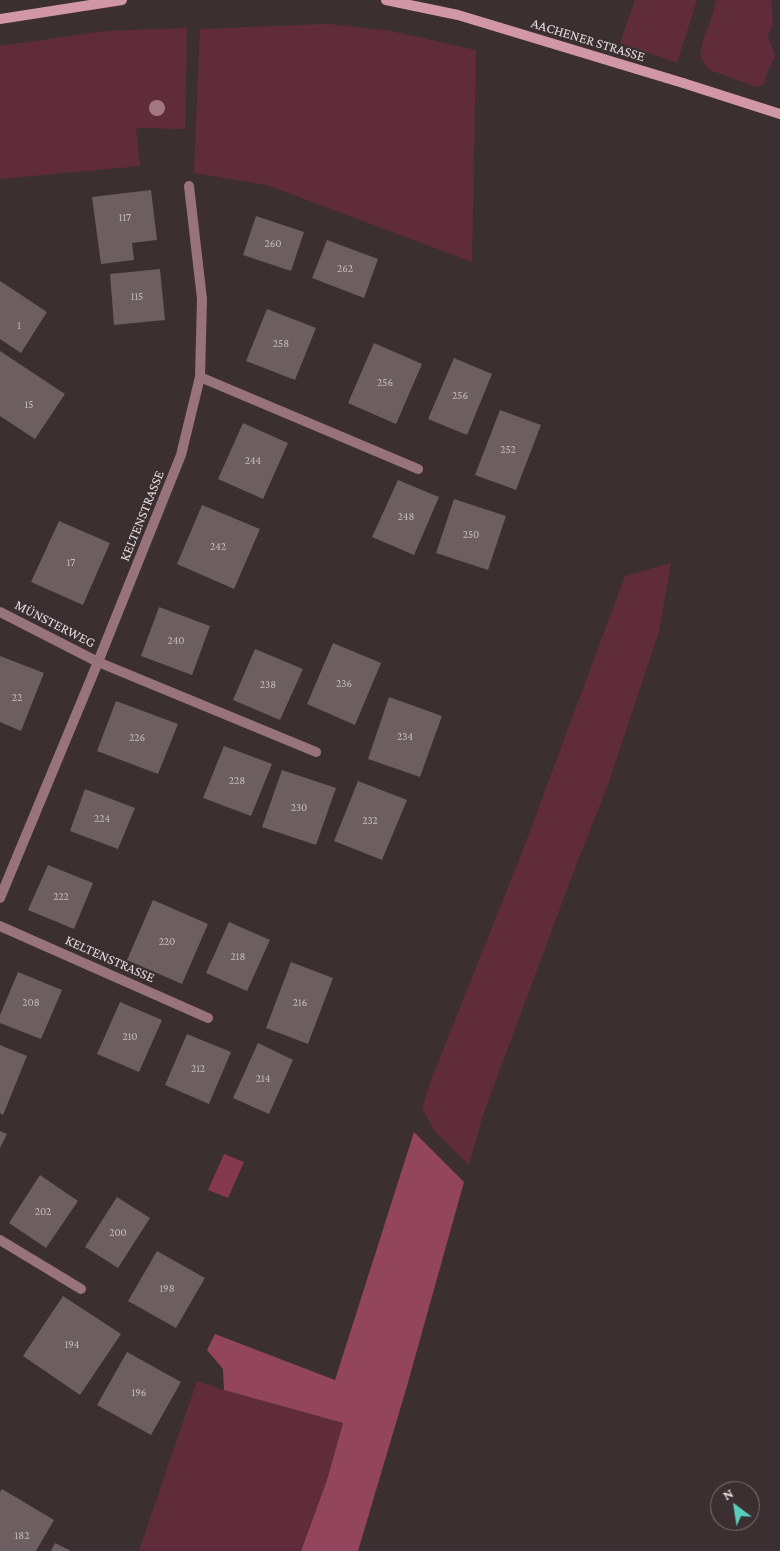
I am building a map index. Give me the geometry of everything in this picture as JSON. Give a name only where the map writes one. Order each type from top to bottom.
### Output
[{"type":"main road","points":[[0,19],[122,0]]},
{"type":"main road","name":"AACHENER STRASSE","points":[[386,0],[458,16],[780,114]]},
{"type":"street","name":"KELTENSTRASSE","points":[[0,898],[181,455],[200,377],[202,300],[189,186]]},
{"type":"street","points":[[200,377],[418,469]]},
{"type":"street","name":"MÜNSTERWEG","points":[[0,612],[98,662]]},
{"type":"street","points":[[98,662],[316,752]]},
{"type":"street","name":"KELTENSTRASSE","points":[[0,926],[208,1018]]},
{"type":"street","points":[[0,1240],[81,1289]]},
{"type":"shaded area","points":[[635,0],[697,0],[677,63],[620,43]]},
{"type":"shaded area","points":[[716,0],[771,0],[773,24],[768,37],[775,57],[767,72],[764,84],[757,87],[709,70],[700,56],[703,40]]},
{"type":"shaded area","points":[[328,24],[391,31],[476,50],[472,262],[267,185],[194,173],[200,29]]},
{"type":"shaded area","points":[[187,28],[185,129],[136,128],[140,166],[0,179],[0,46],[106,31]]},
{"type":"shaded area","points":[[671,563],[659,632],[609,782],[483,1115],[469,1165],[435,1132],[422,1108],[430,1083],[521,855],[625,576]]},
{"type":"shaded area","points":[[414,1132],[464,1182],[407,1386],[358,1551],[301,1551],[327,1480],[343,1423],[224,1390],[223,1369],[207,1350],[215,1334],[335,1380]]},
{"type":"shaded area","points":[[224,1154],[244,1162],[228,1198],[208,1190]]},
{"type":"shaded area","points":[[197,1381],[343,1423],[327,1480],[301,1551],[139,1551]]},
{"type":"building","points":[[151,190],[157,240],[132,243],[134,260],[101,264],[92,197]]},
{"type":"building","points":[[256,216],[304,232],[291,271],[243,255]]},
{"type":"building","points":[[327,240],[378,259],[364,298],[312,278]]},
{"type":"building","points":[[160,269],[165,320],[114,325],[110,274]]},
{"type":"building","points":[[0,281],[47,312],[21,353],[0,339]]},
{"type":"building","points":[[267,309],[316,328],[295,380],[246,361]]},
{"type":"building","points":[[374,343],[422,364],[396,424],[348,403]]},
{"type":"building","points":[[0,351],[65,394],[35,439],[0,416]]},
{"type":"building","points":[[454,358],[492,374],[467,435],[428,419]]},
{"type":"building","points":[[500,410],[541,425],[516,490],[475,475]]},
{"type":"building","points":[[243,423],[288,443],[263,499],[218,479]]},
{"type":"building","points":[[398,480],[439,497],[414,555],[372,537]]},
{"type":"building","points":[[454,499],[506,516],[488,570],[436,553]]},
{"type":"building","points":[[202,505],[260,529],[234,589],[177,564]]},
{"type":"building","points":[[59,521],[110,543],[83,605],[31,582]]},
{"type":"building","points":[[159,607],[210,626],[192,675],[141,656]]},
{"type":"building","points":[[333,643],[381,663],[355,725],[307,704]]},
{"type":"building","points":[[255,649],[303,669],[280,720],[233,700]]},
{"type":"building","points":[[0,656],[44,673],[21,731],[0,722]]},
{"type":"building","points":[[389,697],[442,716],[420,777],[368,759]]},
{"type":"building","points":[[116,701],[178,724],[158,774],[97,751]]},
{"type":"building","points":[[224,746],[272,764],[251,816],[203,798]]},
{"type":"building","points":[[282,770],[336,788],[316,845],[262,827]]},
{"type":"building","points":[[358,781],[407,800],[382,860],[334,841]]},
{"type":"building","points":[[85,789],[135,808],[118,849],[70,831]]},
{"type":"building","points":[[48,865],[93,883],[74,929],[28,910]]},
{"type":"building","points":[[153,900],[208,924],[182,984],[127,960]]},
{"type":"building","points":[[229,922],[270,940],[247,991],[206,973]]},
{"type":"building","points":[[291,962],[333,978],[308,1044],[266,1028]]},
{"type":"building","points":[[18,972],[62,990],[41,1039],[0,1023],[0,1015]]},
{"type":"building","points":[[120,1002],[162,1020],[139,1072],[97,1054]]},
{"type":"building","points":[[187,1034],[231,1052],[209,1104],[165,1085]]},
{"type":"building","points":[[258,1043],[293,1060],[269,1114],[233,1098]]},
{"type":"building","points":[[0,1045],[27,1056],[3,1115],[0,1113]]},
{"type":"building","points":[[0,1131],[7,1134],[0,1148]]},
{"type":"building","points":[[40,1175],[78,1201],[46,1248],[9,1223]]},
{"type":"building","points":[[117,1197],[150,1218],[118,1268],[85,1247]]},
{"type":"building","points":[[157,1251],[205,1278],[176,1328],[128,1301]]},
{"type":"building","points":[[63,1296],[121,1334],[80,1395],[23,1356]]},
{"type":"building","points":[[127,1352],[181,1382],[151,1435],[97,1405]]},
{"type":"building","points":[[2,1489],[54,1520],[36,1551],[0,1551],[0,1492]]},
{"type":"building","points":[[55,1543],[71,1551],[51,1551]]}]
